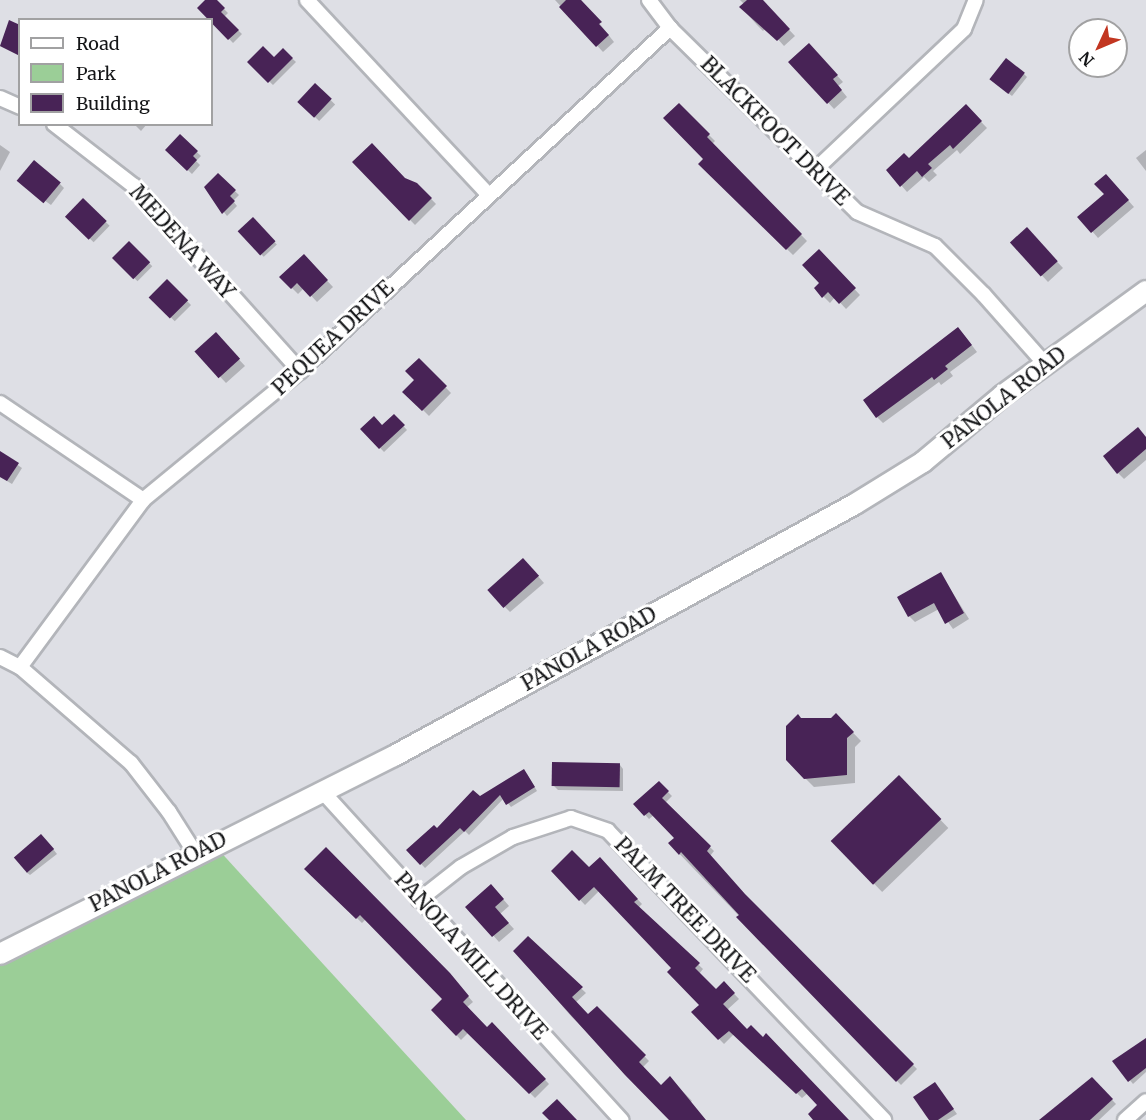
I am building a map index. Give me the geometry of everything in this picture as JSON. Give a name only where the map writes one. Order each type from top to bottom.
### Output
[{"type":"main road","name":"PANOLA ROAD","points":[[0,954],[195,853],[394,756],[855,504],[923,462],[1046,365],[1146,291]]},
{"type":"street","points":[[307,0],[488,194]]},
{"type":"street","name":"BLACKFOOT DRIVE","points":[[649,0],[670,28],[857,212],[912,233],[935,246],[984,295],[1046,365]]},
{"type":"street","points":[[815,170],[964,28],[976,0]]},
{"type":"street","name":"PEQUEA DRIVE","points":[[20,667],[143,500],[300,371],[488,194],[670,28]]},
{"type":"street","points":[[0,98],[18,106]]},
{"type":"street","name":"MEDENA WAY","points":[[57,126],[134,186],[300,371]]},
{"type":"street","points":[[0,403],[143,500]]},
{"type":"street","points":[[0,657],[20,667],[131,763],[169,812],[195,853]]},
{"type":"street","name":"PANOLA MILL DRIVE","points":[[322,791],[621,1120]]},
{"type":"street","name":"PALM TREE DRIVE","points":[[419,900],[461,867],[513,837],[572,818],[608,831],[884,1120]]},
{"type":"street","points":[[1125,1120],[1146,1101]]},
{"type":"green space","points":[[216,847],[466,1120],[0,1120],[0,950]]},
{"type":"building","points":[[205,0],[217,0],[225,8],[221,12],[239,30],[228,40],[213,25],[213,18],[207,18],[197,8]]},
{"type":"building","points":[[566,0],[581,0],[602,22],[599,24],[609,35],[596,47],[559,7]]},
{"type":"building","points":[[747,0],[763,0],[790,29],[777,41],[739,7]]},
{"type":"building","points":[[9,20],[18,24],[18,55],[0,46]]},
{"type":"building","points":[[809,43],[838,75],[833,79],[842,90],[827,104],[788,62]]},
{"type":"building","points":[[263,46],[274,57],[283,48],[293,58],[268,83],[247,62]]},
{"type":"building","points":[[1006,58],[1025,73],[1008,94],[989,79]]},
{"type":"building","points":[[315,83],[332,99],[314,118],[297,102]]},
{"type":"building","points":[[679,103],[710,134],[707,137],[802,234],[786,250],[698,164],[703,159],[663,118]]},
{"type":"building","points":[[966,104],[982,121],[953,149],[950,145],[928,164],[932,168],[922,177],[917,171],[900,187],[886,170],[904,153],[909,158]]},
{"type":"building","points":[[180,134],[198,151],[193,156],[197,160],[187,171],[165,150]]},
{"type":"building","points":[[372,143],[405,178],[417,183],[432,198],[409,221],[352,162]]},
{"type":"building","points":[[34,160],[61,182],[43,203],[17,181]]},
{"type":"building","points":[[218,173],[236,190],[230,196],[235,201],[222,214],[204,187]]},
{"type":"building","points":[[1106,174],[1129,200],[1091,233],[1077,217],[1104,194],[1094,184]]},
{"type":"building","points":[[83,198],[107,221],[89,240],[65,217]]},
{"type":"building","points":[[253,217],[276,241],[260,255],[238,231]]},
{"type":"building","points":[[1027,227],[1058,261],[1041,277],[1010,242]]},
{"type":"building","points":[[129,241],[150,262],[133,279],[112,258]]},
{"type":"building","points":[[819,249],[856,288],[839,304],[828,292],[822,298],[814,288],[819,283],[802,265]]},
{"type":"building","points":[[304,254],[328,280],[310,297],[297,283],[291,289],[279,277]]},
{"type":"building","points":[[167,279],[188,300],[170,319],[149,297]]},
{"type":"building","points":[[958,327],[972,345],[945,366],[948,369],[934,380],[932,377],[876,418],[863,400]]},
{"type":"building","points":[[216,332],[240,359],[219,378],[194,351]]},
{"type":"building","points":[[419,358],[447,386],[422,411],[402,392],[414,380],[405,371]]},
{"type":"building","points":[[394,414],[405,425],[379,449],[360,429],[374,416],[382,425]]},
{"type":"building","points":[[1138,427],[1146,437],[1146,449],[1117,474],[1103,456]]},
{"type":"building","points":[[0,451],[19,463],[7,481],[0,477]]},
{"type":"building","points":[[523,558],[539,576],[503,608],[487,590]]},
{"type":"building","points":[[941,572],[964,613],[945,624],[934,603],[908,617],[897,597]]},
{"type":"building","points":[[836,713],[854,732],[847,738],[847,775],[804,779],[786,760],[786,726],[798,714],[801,718],[831,718]]},
{"type":"building","points":[[552,762],[620,763],[620,787],[552,786]]},
{"type":"building","points":[[524,769],[535,787],[506,805],[500,795],[464,832],[460,828],[420,865],[406,850],[434,825],[437,828],[473,790],[480,796]]},
{"type":"building","points":[[899,775],[941,819],[873,885],[831,841]]},
{"type":"building","points":[[659,781],[669,791],[662,798],[711,846],[707,851],[745,894],[914,1064],[896,1082],[736,917],[739,915],[681,852],[679,855],[668,843],[674,838],[649,812],[644,816],[633,804]]},
{"type":"building","points":[[41,834],[54,849],[27,873],[14,858]]},
{"type":"building","points":[[326,847],[450,973],[469,996],[463,1002],[487,1027],[492,1022],[546,1079],[529,1094],[463,1029],[456,1036],[431,1010],[442,999],[360,915],[356,919],[304,869]]},
{"type":"building","points":[[572,850],[589,867],[600,857],[638,899],[634,902],[700,963],[695,968],[716,989],[724,981],[735,993],[723,1004],[747,1029],[751,1025],[763,1037],[766,1033],[849,1120],[813,1120],[808,1114],[817,1105],[802,1089],[796,1094],[729,1031],[718,1040],[691,1012],[699,1005],[667,972],[671,968],[594,887],[579,901],[551,871]]},
{"type":"building","points":[[491,884],[504,899],[495,907],[509,923],[492,937],[465,907]]},
{"type":"building","points":[[528,936],[583,987],[572,997],[588,1014],[597,1006],[646,1055],[639,1062],[661,1085],[670,1076],[706,1120],[669,1120],[625,1075],[513,951]]},
{"type":"building","points":[[1146,1038],[1146,1068],[1128,1082],[1112,1061]]},
{"type":"building","points":[[1092,1077],[1113,1099],[1090,1120],[1039,1120]]},
{"type":"building","points":[[935,1082],[954,1109],[938,1120],[929,1120],[913,1097]]},
{"type":"building","points":[[557,1099],[577,1120],[549,1120],[542,1113]]}]
